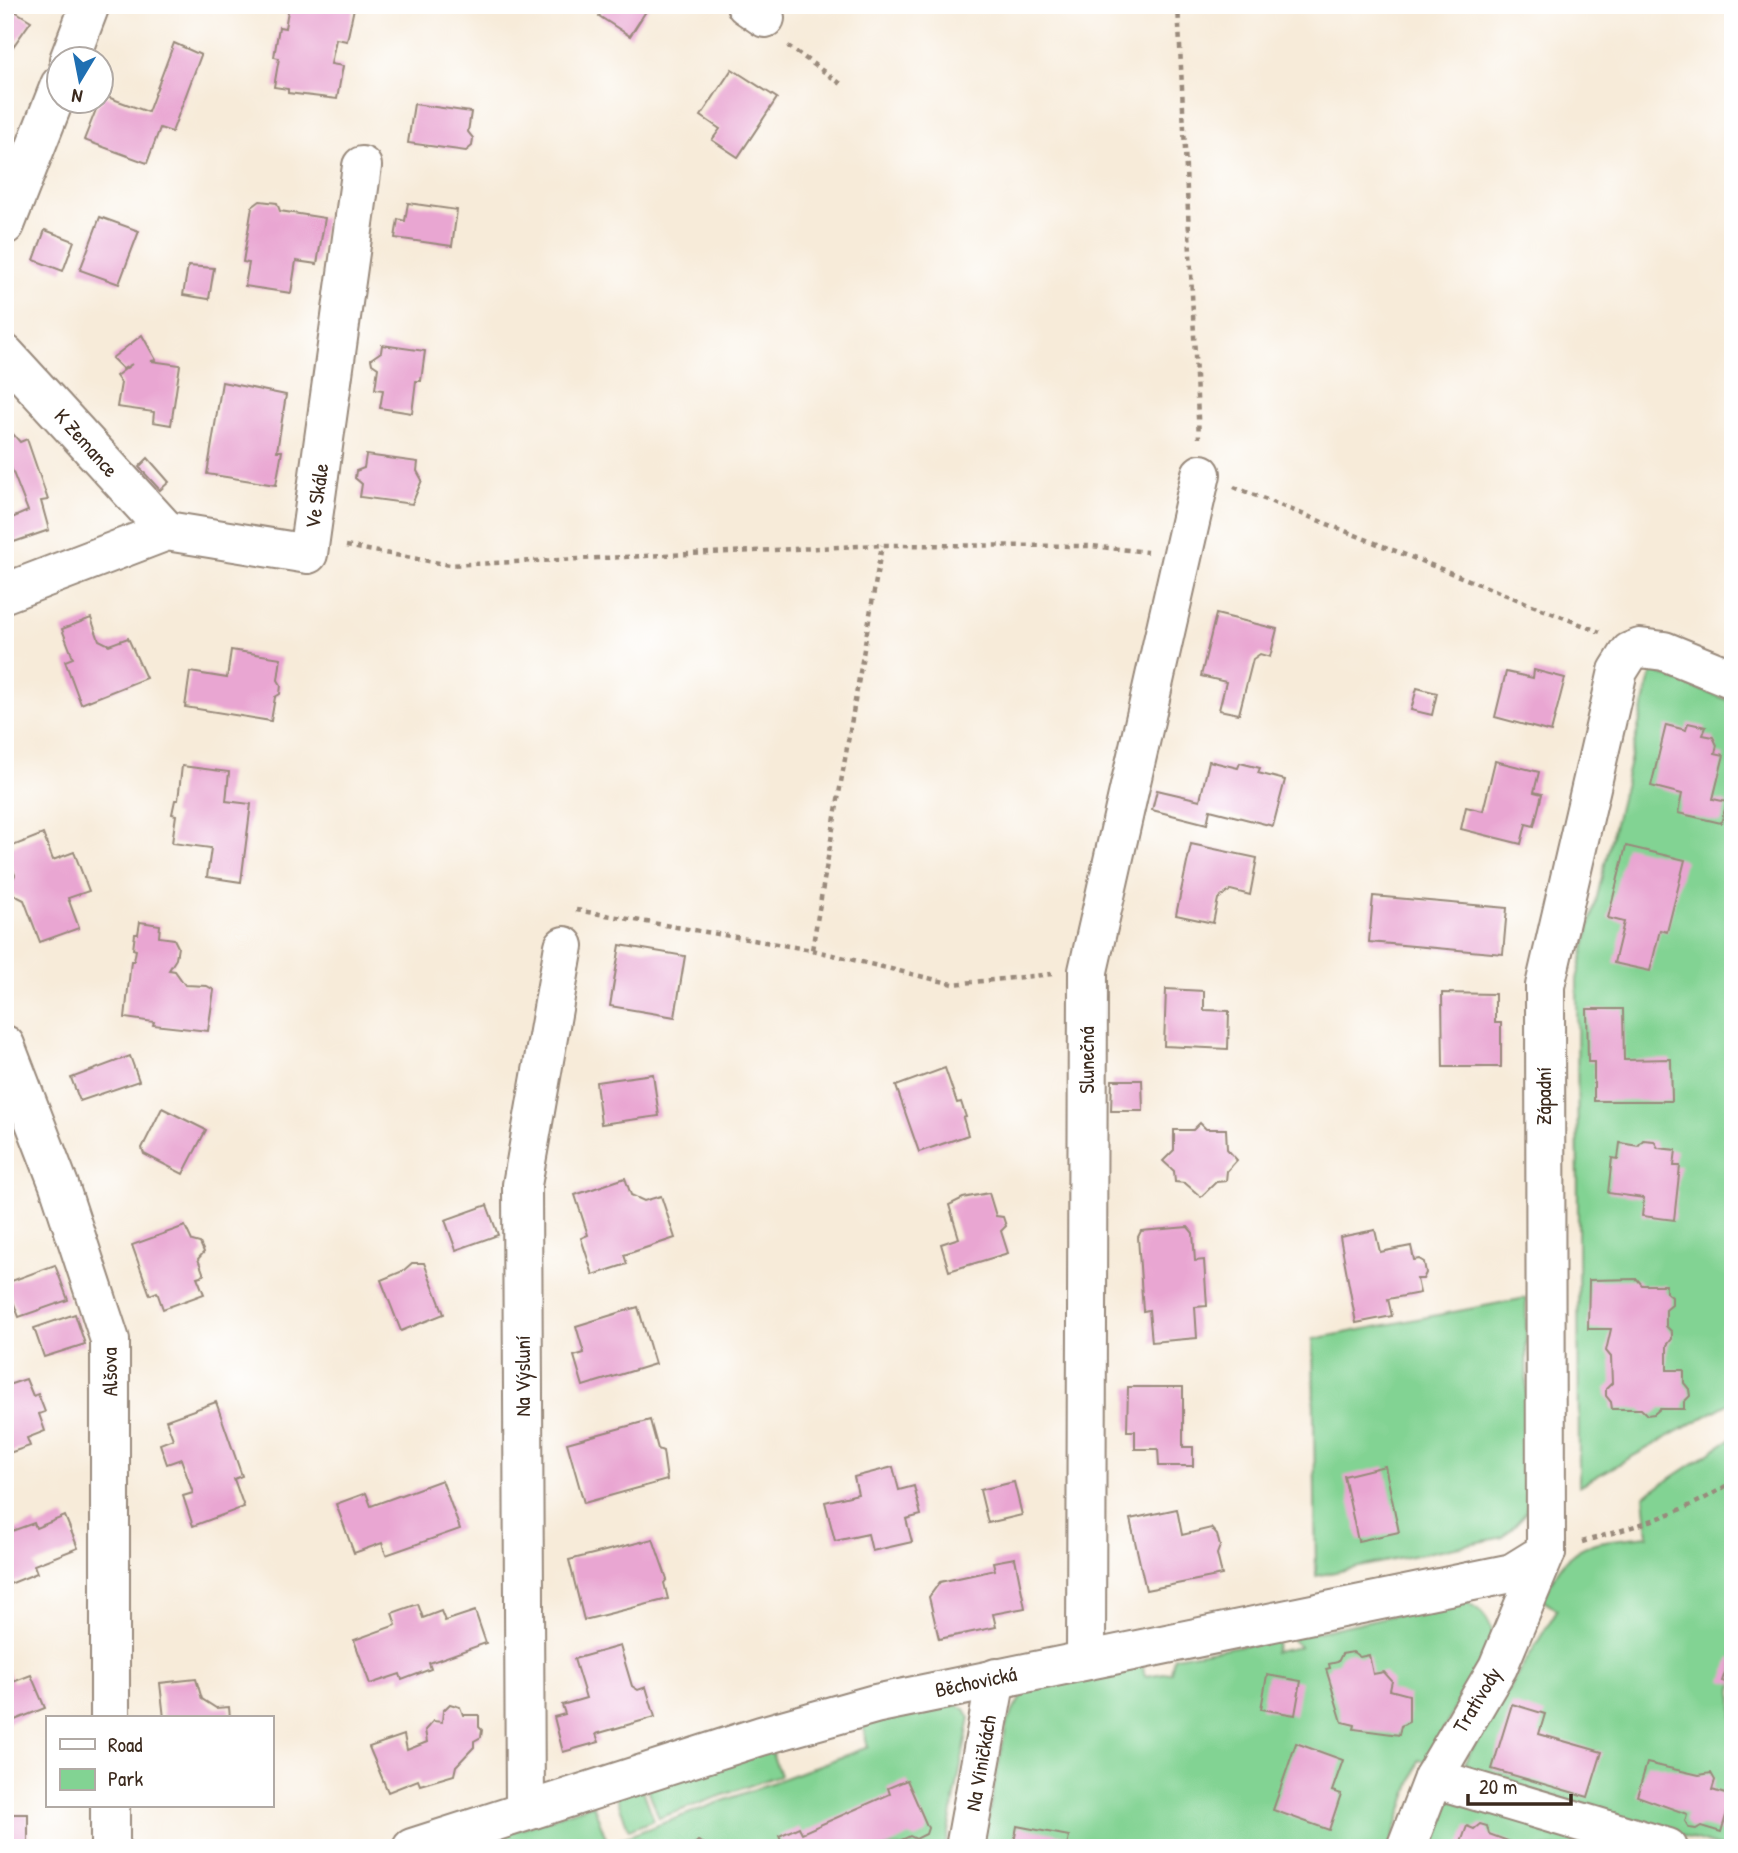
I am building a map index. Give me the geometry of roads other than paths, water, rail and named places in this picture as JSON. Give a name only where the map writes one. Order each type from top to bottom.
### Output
[{"type":"street","points":[[74,46],[90,5]]},
{"type":"street","points":[[5,225],[48,116]]},
{"type":"street","name":"Ve Skále","points":[[167,531],[308,554],[362,166]]},
{"type":"street","name":"K Zemance","points":[[5,354],[167,531]]},
{"type":"street","name":"Slunečná","points":[[1086,1658],[1088,971],[1201,474]]},
{"type":"street","points":[[5,593],[167,531]]},
{"type":"street","name":"Západní","points":[[1546,1552],[1545,986],[1618,671],[1635,650],[1664,651],[1733,679]]},
{"type":"street","name":"Na Výsluní","points":[[525,1810],[522,1185],[564,946]]},
{"type":"street","name":"Alšova","points":[[5,1045],[59,1185],[110,1340],[110,1716]]},
{"type":"street","name":"Běchovická","points":[[412,1848],[761,1736],[875,1704],[1086,1658],[1512,1573],[1546,1552]]},
{"type":"street","name":"Trativody","points":[[1406,1848],[1433,1778],[1499,1667],[1546,1552]]},
{"type":"street","name":"Na Viničkách","points":[[965,1848],[996,1678]]},
{"type":"street","points":[[1433,1778],[1668,1848]]},
{"type":"street","points":[[110,1808],[110,1848]]}]
